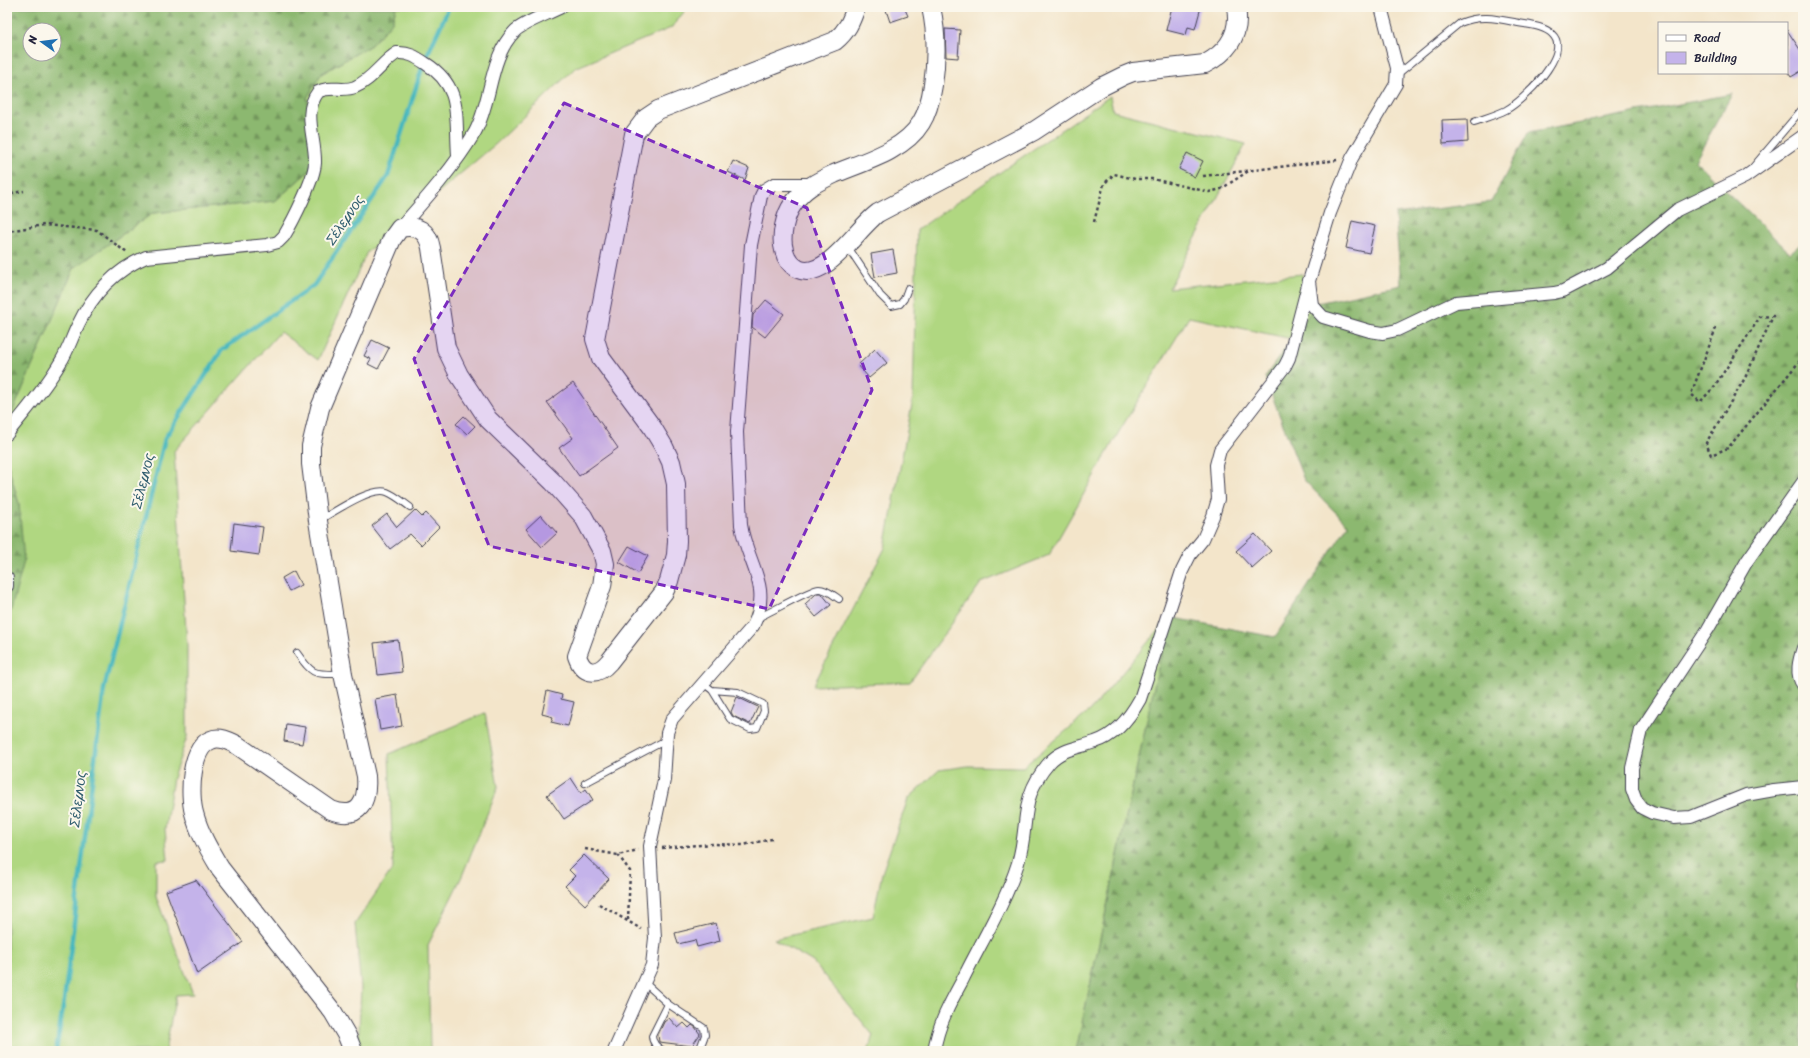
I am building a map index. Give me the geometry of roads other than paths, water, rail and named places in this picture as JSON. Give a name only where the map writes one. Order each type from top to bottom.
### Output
[{"type":"main road","points":[[353,1051],[347,1036],[333,1012],[220,868],[205,842],[194,812],[191,793],[193,769],[198,753],[206,743],[219,738],[237,745],[331,810],[339,813],[356,810],[362,806],[366,798],[366,776],[344,674],[318,521],[311,464],[311,446],[320,408],[392,239],[400,228],[407,226],[421,229],[430,241],[446,348],[459,375],[488,419],[553,482],[583,516],[602,551],[605,564],[602,586],[577,656],[580,664],[585,670],[591,672],[601,670],[664,592],[673,570],[677,541],[676,484],[671,462],[652,427],[601,358],[595,339],[634,134],[646,118],[658,110],[835,41],[844,34],[849,26],[856,7]]},
{"type":"main road","points":[[931,7],[936,28],[935,69],[930,100],[922,122],[904,142],[812,184],[803,192],[789,211],[782,240],[787,259],[794,266],[803,271],[809,272],[825,265],[846,245],[862,226],[878,212],[1034,132],[1113,80],[1133,72],[1205,64],[1215,58],[1225,51],[1236,32],[1238,19],[1236,7]]},
{"type":"street","points":[[400,228],[433,189],[474,133],[482,117],[500,54],[506,42],[516,30],[561,7]]},
{"type":"street","points":[[934,1051],[944,1015],[1003,900],[1018,863],[1028,796],[1034,782],[1049,763],[1060,754],[1096,742],[1111,734],[1134,709],[1140,699],[1182,571],[1190,555],[1203,539],[1213,516],[1218,499],[1218,456],[1243,418],[1285,366],[1289,358],[1309,281],[1330,213],[1352,158],[1391,95],[1396,84],[1398,74],[1381,7]]},
{"type":"street","points":[[7,434],[47,384],[61,363],[86,310],[100,288],[136,261],[157,255],[267,245],[278,242],[290,226],[313,173],[315,163],[310,115],[311,106],[316,95],[321,90],[356,87],[397,53],[412,55],[434,69],[446,80],[452,91],[457,122],[458,155]]},
{"type":"street","points":[[1309,281],[1312,305],[1323,317],[1370,331],[1383,333],[1398,330],[1456,302],[1563,291],[1607,268],[1677,210],[1745,177],[1803,136]]},
{"type":"street","points":[[614,1051],[652,965],[655,938],[650,846],[664,780],[666,740],[672,719],[708,687],[753,626],[762,596],[743,536],[741,525],[737,432],[751,245],[758,206],[764,190],[774,184],[812,184]]},
{"type":"street","points":[[1803,482],[1747,561],[1708,629],[1641,730],[1635,750],[1632,789],[1636,800],[1642,808],[1652,813],[1674,818],[1691,817],[1746,795],[1803,787]]},
{"type":"street","points":[[7,578],[7,586]]},
{"type":"street","points":[[1803,648],[1798,672],[1803,685]]},
{"type":"lane","points":[[1398,74],[1460,23],[1469,19],[1491,18],[1542,28],[1551,33],[1556,39],[1557,50],[1553,61],[1522,99],[1506,110],[1474,122]]},
{"type":"lane","points":[[1745,177],[1779,134],[1803,108]]},
{"type":"lane","points":[[846,245],[880,295],[891,306],[900,304],[904,299],[908,288]]},
{"type":"lane","points":[[318,521],[366,495],[382,491],[391,494],[410,507]]},
{"type":"lane","points":[[756,618],[777,610],[814,590],[826,591],[839,599]]},
{"type":"lane","points":[[297,652],[309,670],[314,673],[344,674]]},
{"type":"lane","points":[[708,687],[738,692],[763,704],[764,711],[757,728],[750,729],[730,719],[708,687]]},
{"type":"lane","points":[[585,783],[666,740]]},
{"type":"lane","points":[[645,983],[668,1004],[704,1028],[704,1035],[699,1051]]},
{"type":"lane","points":[[664,1051],[653,1041],[652,1036],[668,1004]]},
{"type":"waterway","name":"Σέλεμνος","points":[[56,1051],[64,1001],[104,689],[165,438],[222,350],[314,285],[388,176],[424,62],[449,7]]}]
